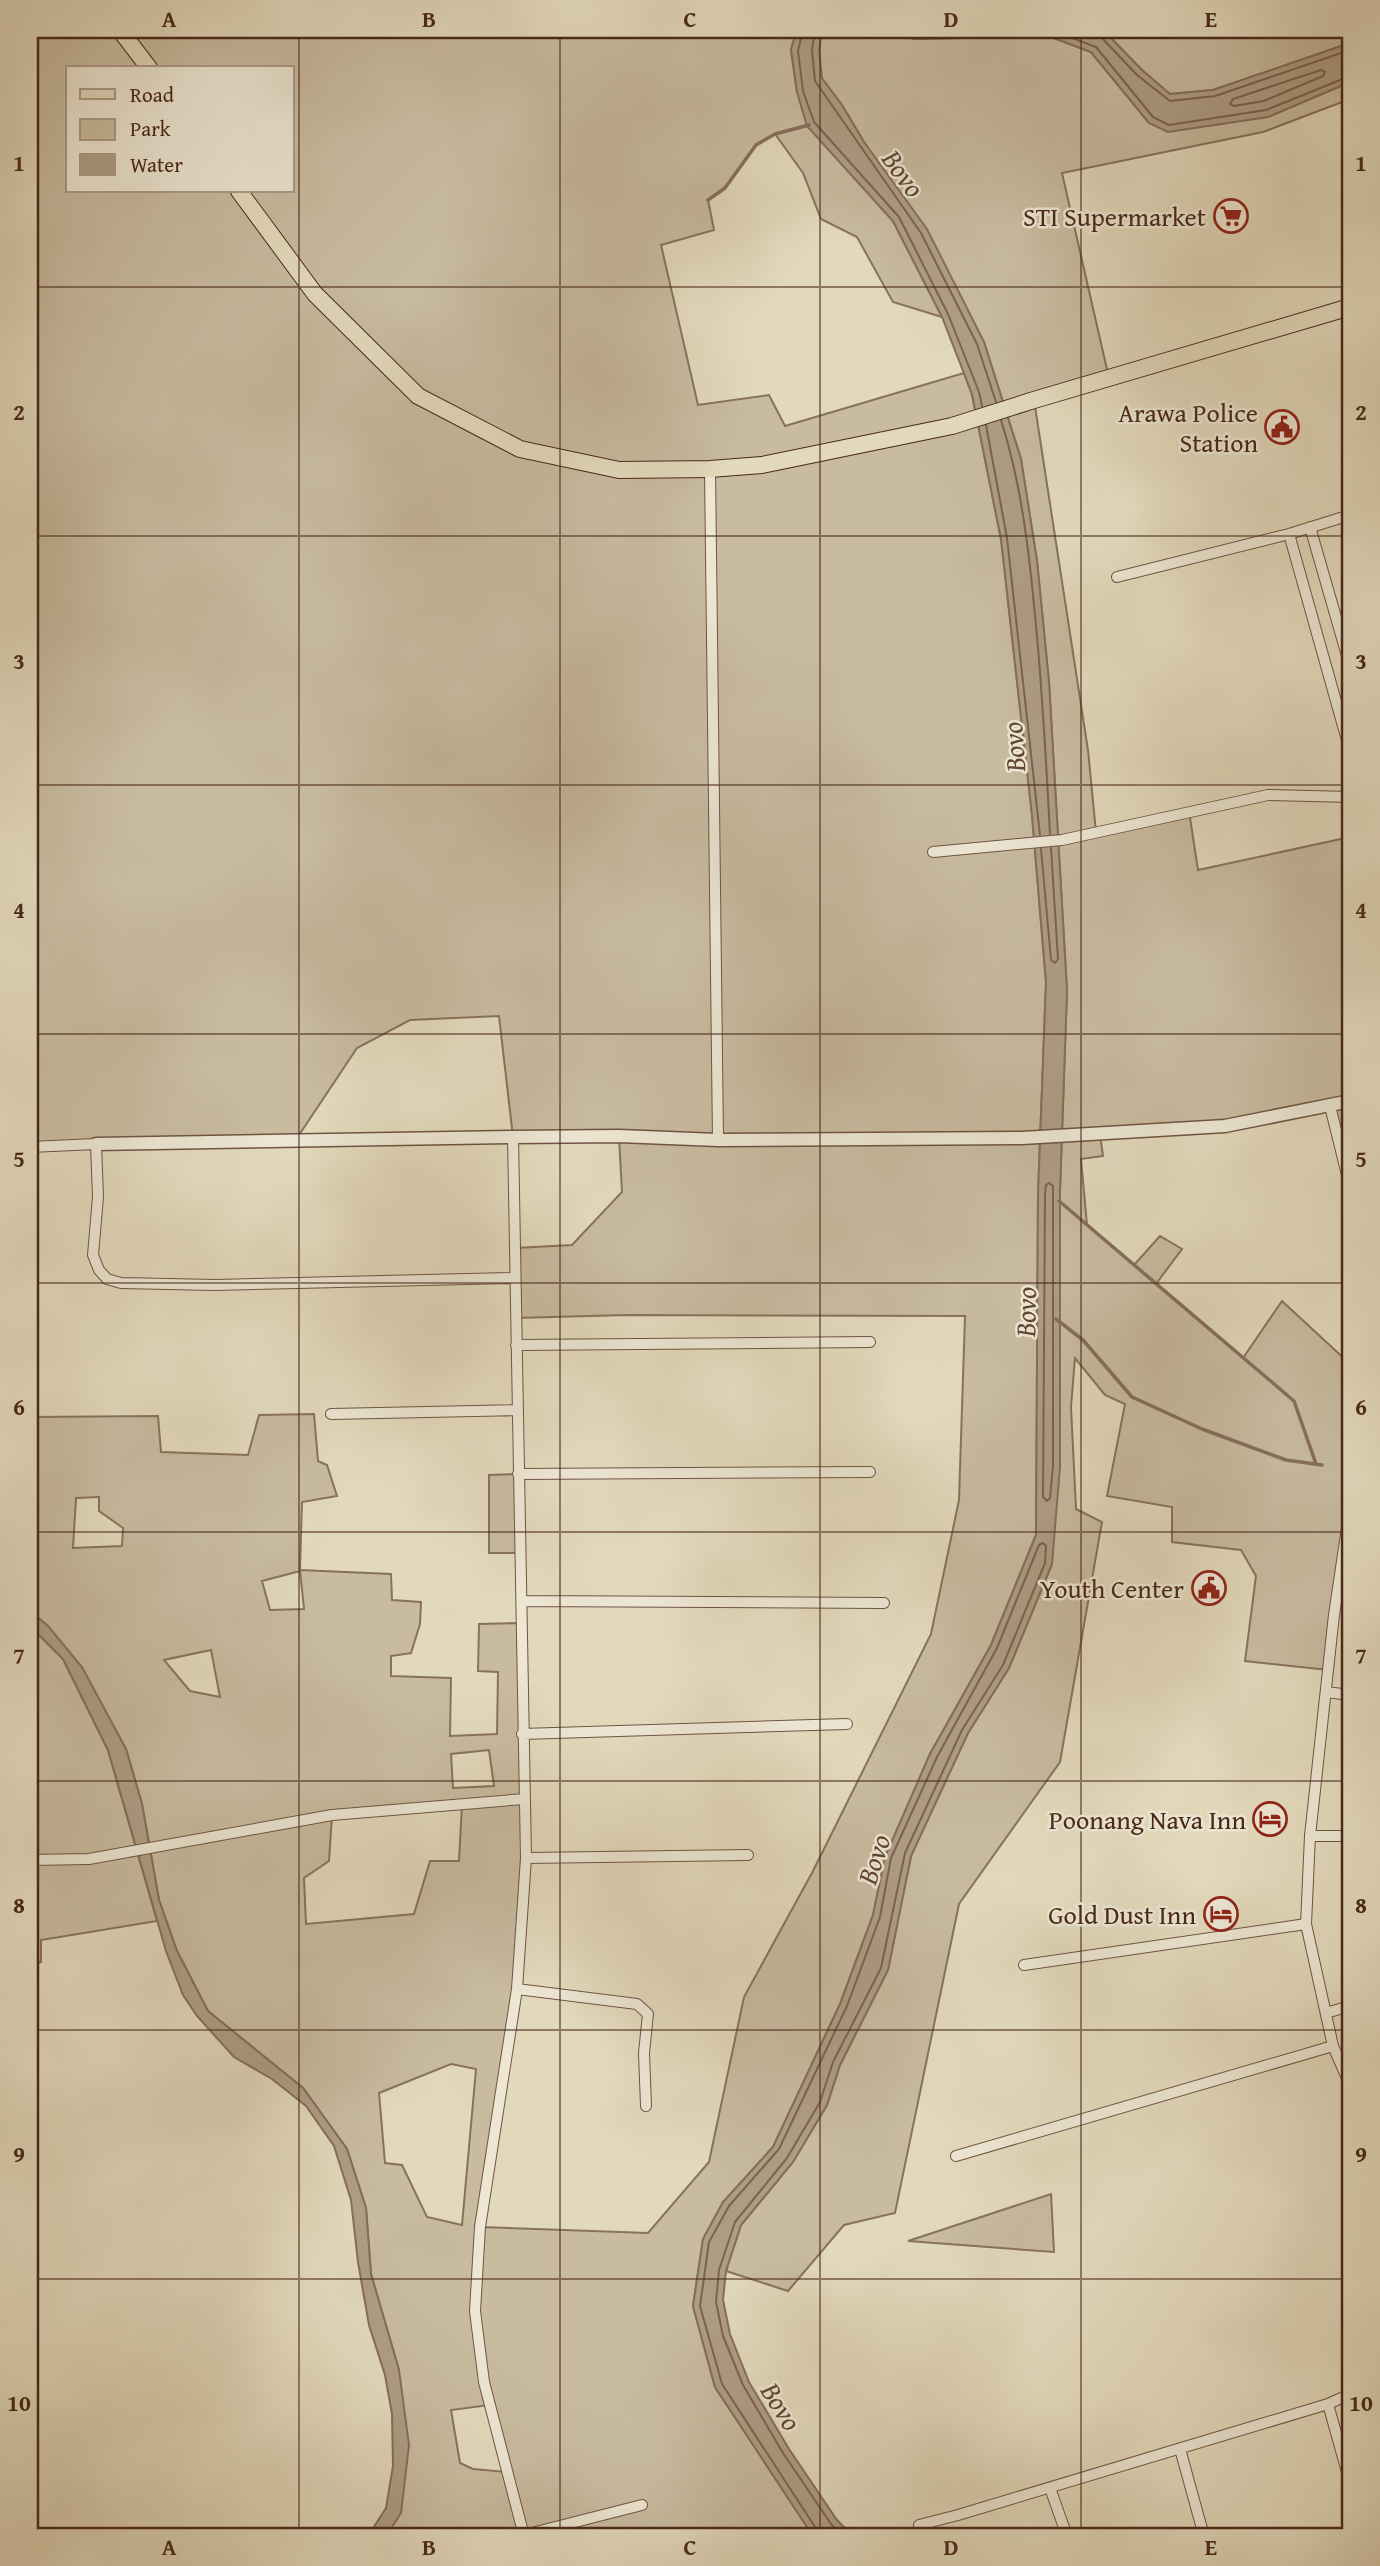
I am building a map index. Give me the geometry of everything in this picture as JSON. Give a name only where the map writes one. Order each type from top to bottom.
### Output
[{"type":"main road","points":[[120,30],[147,66]]},
{"type":"main road","points":[[240,192],[315,294],[418,396],[520,449],[619,470],[710,469],[762,465],[952,426],[1350,307]]},
{"type":"street","points":[[710,469],[718,1140]]},
{"type":"street","points":[[1117,577],[1289,534],[1350,515]]},
{"type":"street","points":[[1310,527],[1350,667]]},
{"type":"street","points":[[1289,534],[1350,751]]},
{"type":"street","points":[[933,852],[1062,840],[1268,795],[1350,797]]},
{"type":"street","points":[[30,1147],[620,1136],[718,1140],[1022,1138],[1224,1126],[1350,1101]]},
{"type":"street","points":[[1330,1106],[1350,1187]]},
{"type":"street","points":[[513,1137],[526,1858],[517,1989],[480,2227],[475,2311],[484,2382],[524,2536],[642,2505]]},
{"type":"street","points":[[96,1144],[98,1197],[93,1255],[99,1270],[107,1279],[139,1284],[215,1284],[515,1278]]},
{"type":"street","points":[[516,1345],[870,1342]]},
{"type":"street","points":[[331,1414],[517,1410]]},
{"type":"street","points":[[518,1474],[870,1472]]},
{"type":"street","points":[[1350,1508],[1334,1615],[1310,1836],[1306,1924],[1333,2046],[1350,2085]]},
{"type":"street","points":[[522,1601],[884,1603]]},
{"type":"street","points":[[1326,1692],[1350,1695]]},
{"type":"street","points":[[522,1734],[847,1724]]},
{"type":"street","points":[[30,1860],[89,1859],[332,1815],[524,1799]]},
{"type":"street","points":[[1310,1836],[1350,1836]]},
{"type":"street","points":[[526,1858],[748,1855]]},
{"type":"street","points":[[1024,1965],[1306,1924]]},
{"type":"street","points":[[517,1989],[637,2004],[648,2014],[644,2053],[646,2106]]},
{"type":"street","points":[[1326,2013],[1350,2006]]},
{"type":"street","points":[[956,2156],[1333,2046]]},
{"type":"street","points":[[919,2525],[1180,2449],[1328,2404],[1350,2394]]},
{"type":"street","points":[[1328,2404],[1347,2473],[1350,2534]]},
{"type":"street","points":[[1180,2449],[1203,2536]]},
{"type":"street","points":[[1050,2487],[1067,2536]]},
{"type":"green space","points":[[30,30],[576,30],[577,38],[577,30],[797,30],[791,50],[797,92],[830,151],[893,221],[942,317],[893,302],[857,237],[821,219],[803,173],[775,134],[756,145],[725,188],[708,200],[714,230],[661,245],[698,405],[769,395],[785,426],[964,373],[972,395],[1001,539],[1032,815],[1046,983],[1038,1194],[1036,1535],[991,1645],[930,1754],[885,1857],[873,1915],[840,2004],[773,2147],[723,2202],[703,2239],[693,2306],[715,2387],[813,2536],[386,2536],[401,2512],[399,2370],[371,2274],[366,2208],[347,2149],[303,2088],[208,2011],[177,1951],[159,1900],[142,1804],[126,1749],[48,1626],[30,1611],[30,1417],[158,1416],[161,1452],[248,1455],[259,1415],[314,1414],[318,1461],[327,1465],[337,1496],[302,1502],[300,1570],[391,1574],[392,1600],[421,1602],[420,1624],[411,1653],[391,1656],[391,1676],[451,1678],[450,1736],[497,1734],[498,1672],[478,1671],[479,1624],[521,1623],[526,1859],[517,1989],[480,2227],[648,2233],[709,2162],[744,1997],[813,1871],[931,1634],[959,1500],[965,1316],[626,1315],[516,1318],[515,1248],[572,1245],[622,1192],[619,1137],[513,1137],[499,1016],[410,1020],[357,1048],[295,1141],[30,1147]],"holes":[[[99,1497],[99,1511],[123,1528],[122,1546],[73,1548],[76,1498]],[[300,1571],[304,1609],[270,1610],[262,1581]],[[211,1650],[220,1697],[190,1691],[164,1660]],[[489,1750],[494,1786],[453,1788],[451,1754]],[[462,1804],[459,1861],[430,1861],[414,1914],[306,1924],[304,1878],[329,1861],[332,1815]],[[451,2064],[476,2069],[462,2225],[427,2217],[402,2165],[385,2163],[379,2093]],[[489,2405],[506,2472],[473,2469],[460,2463],[451,2410]]]},
{"type":"green space","points":[[822,30],[871,30],[915,39],[1048,36],[1091,52],[1149,123],[1268,117],[1350,82],[1350,99],[1263,132],[1062,173],[1109,378],[1034,400],[1088,750],[1096,832],[1189,811],[1198,870],[1350,837],[1350,1139],[1340,1142],[1330,1107],[1224,1126],[1100,1134],[1103,1156],[1081,1159],[1087,1225],[1134,1265],[1160,1236],[1182,1249],[1156,1284],[1243,1358],[1282,1301],[1350,1364],[1350,1539],[1346,1538],[1328,1670],[1245,1661],[1256,1576],[1241,1550],[1172,1542],[1172,1507],[1107,1496],[1125,1404],[1105,1395],[1075,1358],[1071,1407],[1076,1509],[1102,1522],[1060,1762],[959,1904],[895,2213],[844,2225],[788,2291],[726,2271],[741,2225],[793,2162],[827,2105],[840,2065],[888,1970],[911,1856],[968,1733],[1009,1668],[1052,1564],[1067,990],[1049,682],[1037,561],[1021,459],[984,342],[842,105],[821,78],[819,50]]},
{"type":"green space","points":[[1103,30],[1350,30],[1350,43],[1213,90],[1169,94]]},
{"type":"green space","points":[[518,1474],[520,1553],[489,1553],[489,1475]]},
{"type":"green space","points":[[30,1626],[63,1659],[108,1750],[157,1921],[41,1940],[41,1962],[30,1965]]},
{"type":"green space","points":[[1051,2194],[1054,2252],[908,2241]]},
{"type":"water","points":[[797,30],[822,30],[819,50],[822,78],[927,229],[984,342],[1021,459],[1037,561],[1049,682],[1067,990],[1060,1191],[1060,1467],[1052,1564],[1009,1668],[968,1733],[911,1856],[888,1970],[840,2065],[827,2105],[793,2162],[741,2225],[726,2271],[723,2300],[730,2334],[749,2382],[789,2449],[837,2520],[853,2536],[813,2536],[715,2387],[693,2306],[703,2239],[723,2202],[773,2147],[840,2004],[873,1915],[885,1857],[930,1754],[991,1645],[1036,1535],[1038,1194],[1046,982],[1032,815],[1001,539],[972,394],[942,317],[893,221],[807,126],[797,92],[791,49]]},
{"type":"water","points":[[871,30],[1103,30],[1170,94],[1213,90],[1350,43],[1350,82],[1268,117],[1168,132],[1149,123],[1091,52],[1049,36],[915,39]]},
{"type":"water","points":[[30,1611],[48,1626],[82,1667],[126,1749],[142,1804],[159,1900],[177,1951],[208,2011],[303,2088],[347,2149],[366,2208],[371,2274],[399,2370],[409,2445],[401,2513],[386,2536],[368,2536],[386,2508],[393,2466],[392,2414],[385,2375],[369,2325],[351,2200],[334,2146],[306,2106],[272,2079],[234,2057],[197,2016],[183,1995],[166,1951],[108,1750],[63,1659],[30,1626]]},
{"type":"waterway","points":[[708,200],[725,188],[756,145],[775,134],[809,125]]},
{"type":"waterway","points":[[1059,1201],[1294,1401],[1316,1464]]},
{"type":"waterway","points":[[1056,1319],[1083,1340],[1132,1397],[1202,1429],[1286,1460],[1322,1465]]},
{"type":"place","name":"STI Supermarket","points":[[1231,216]]},
{"type":"place","name":"Arawa Police Station","points":[[1282,427]]},
{"type":"place","name":"Youth Center","points":[[1209,1588]]},
{"type":"place","name":"Poonang Nava Inn","points":[[1270,1819]]},
{"type":"place","name":"Gold Dust Inn","points":[[1221,1914]]},
{"type":"water label","name":"Bovo","points":[[904,173]]},
{"type":"water label","name":"Bovo","points":[[1013,747]]},
{"type":"water label","name":"Bovo","points":[[1025,1312]]},
{"type":"water label","name":"Bovo","points":[[873,1859]]},
{"type":"water label","name":"Bovo","points":[[782,2406]]}]
